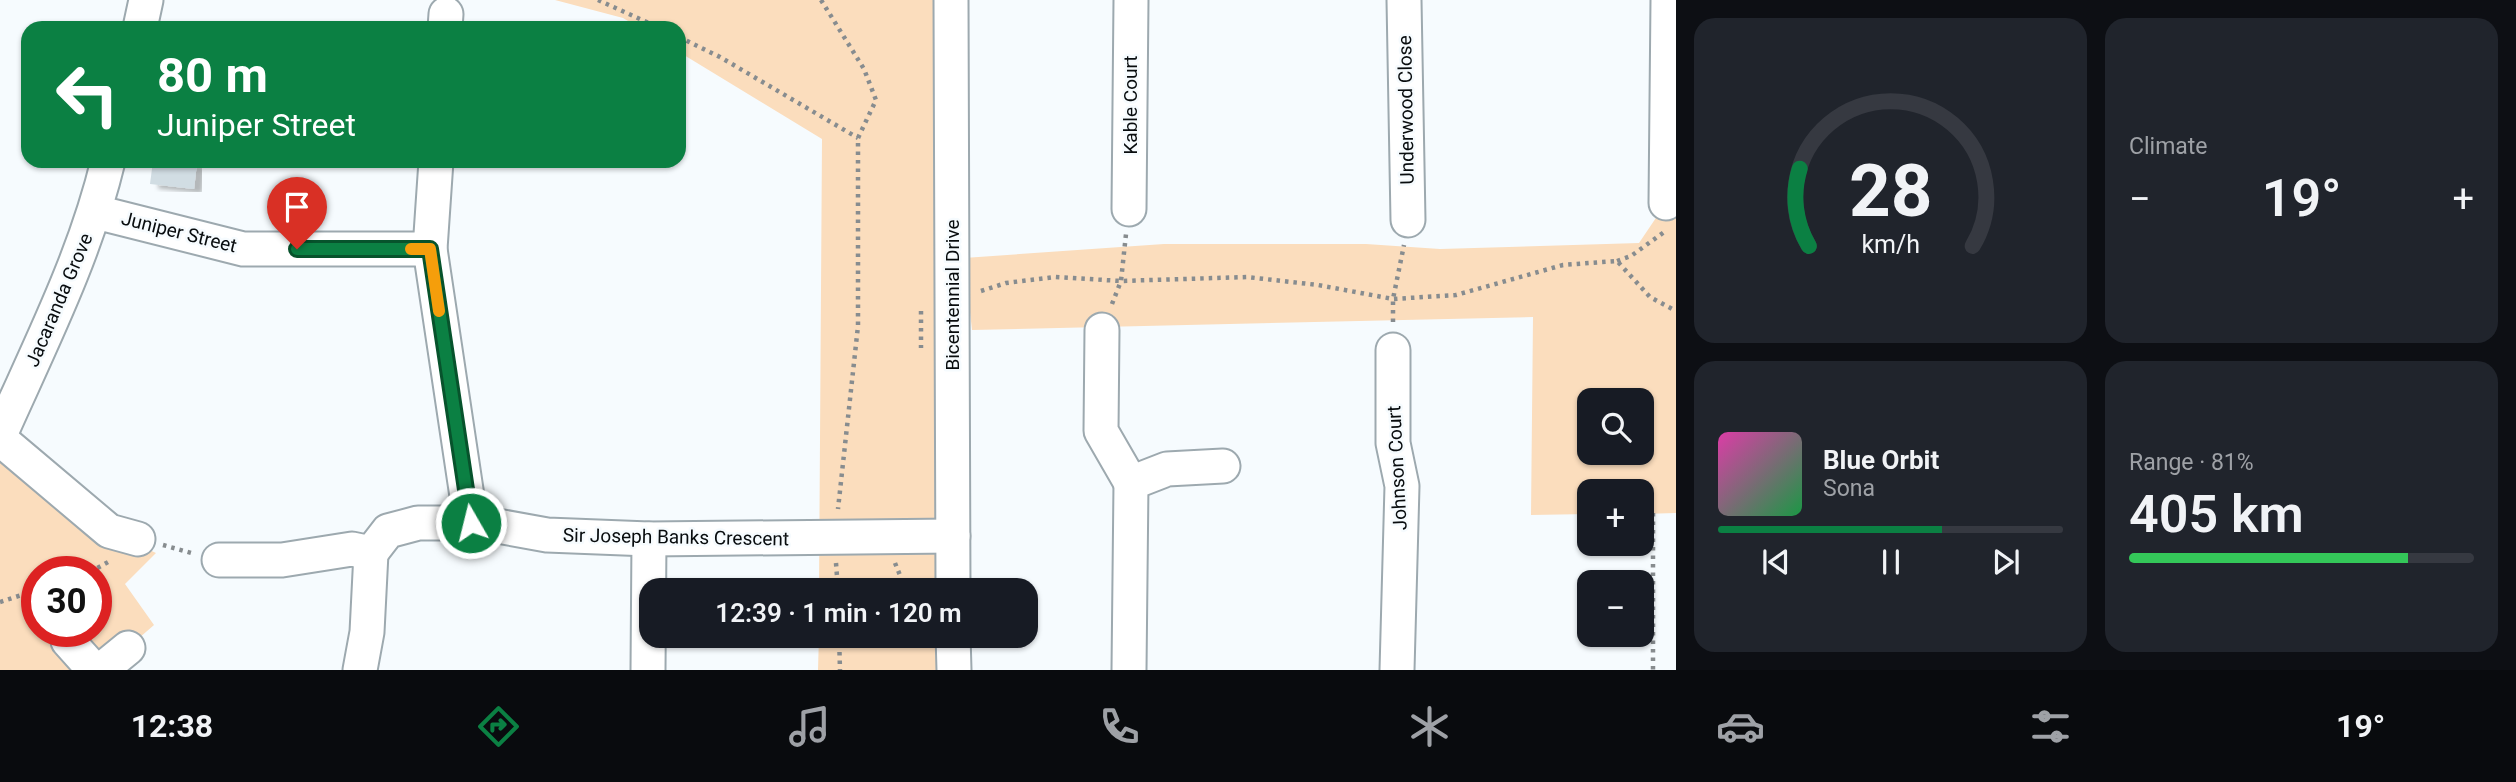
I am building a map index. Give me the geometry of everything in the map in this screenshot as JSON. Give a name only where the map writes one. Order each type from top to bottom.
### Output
[{"type":"street","points":[[141,21],[146,0]]},
{"type":"street","name":"Bicentennial Drive","points":[[951,0],[953,578]]},
{"type":"street","name":"Kable Court","points":[[1129,209],[1131,0]]},
{"type":"street","name":"Underwood Close","points":[[1404,0],[1408,220]]},
{"type":"street","points":[[1668,0],[1671,213]]},
{"type":"street","name":"Jacaranda Grove","points":[[106,168],[96,212],[49,329],[0,437],[109,531],[138,539]]},
{"type":"street","points":[[436,168],[430,249],[471,523]]},
{"type":"street","name":"Juniper Street","points":[[96,212],[243,249],[430,249]]},
{"type":"street","points":[[1102,330],[1101,431],[1132,483],[1129,670]]},
{"type":"street","name":"Johnson Court","points":[[1393,350],[1393,443],[1402,486],[1397,670]]},
{"type":"street","points":[[1132,483],[1167,469],[1223,466]]},
{"type":"street","name":"Sir Joseph Banks Crescent","points":[[371,554],[388,531],[418,523],[471,523],[547,535],[649,540],[953,536]]},
{"type":"street","points":[[648,670],[649,540]]},
{"type":"street","points":[[219,560],[282,560],[352,549],[371,554],[367,632],[360,670]]},
{"type":"street","points":[[73,647],[94,670]]},
{"type":"street","points":[[100,670],[128,648]]},
{"type":"street","points":[[954,648],[954,670]]},
{"type":"path","points":[[598,0],[644,21]]},
{"type":"path","points":[[821,0],[864,69],[876,100],[858,138],[858,326],[835,538],[837,578]]},
{"type":"path","points":[[686,40],[720,57],[858,138]]},
{"type":"path","points":[[1102,330],[1121,281],[1129,209]]},
{"type":"path","points":[[952,294],[973,294],[1006,282],[1055,277],[1121,281],[1247,277],[1318,285],[1393,299],[1456,295],[1563,265],[1617,261],[1631,256],[1671,213]]},
{"type":"path","points":[[1393,350],[1393,299],[1408,220]]},
{"type":"path","points":[[1617,261],[1650,298],[1676,311]]},
{"type":"path","points":[[1653,556],[1653,670]]},
{"type":"path","points":[[892,559],[901,578]]},
{"type":"path","points":[[0,602],[21,595]]},
{"type":"path","points":[[839,648],[840,670]]},
{"type":"shaded area","points":[[555,0],[951,0],[938,578],[819,578],[822,139],[686,56],[686,21],[628,21]]},
{"type":"shaded area","points":[[1666,203],[1676,214],[1676,513],[1654,514],[1654,479],[1577,479],[1577,514],[1531,515],[1533,317],[972,330],[964,258],[1164,244],[1366,244],[1440,249],[1639,243]]},
{"type":"shaded area","points":[[0,439],[109,531],[156,553],[125,584],[154,625],[102,670],[0,670]]},
{"type":"shaded area","points":[[819,648],[938,648],[937,670],[818,670]]},
{"type":"building","points":[[152,168],[196,168],[194,189],[150,184]]},
{"type":"slow traffic","points":[[411,249],[430,249],[439,311]]},
{"type":"route","points":[[297,249],[430,249],[471,523]]}]
